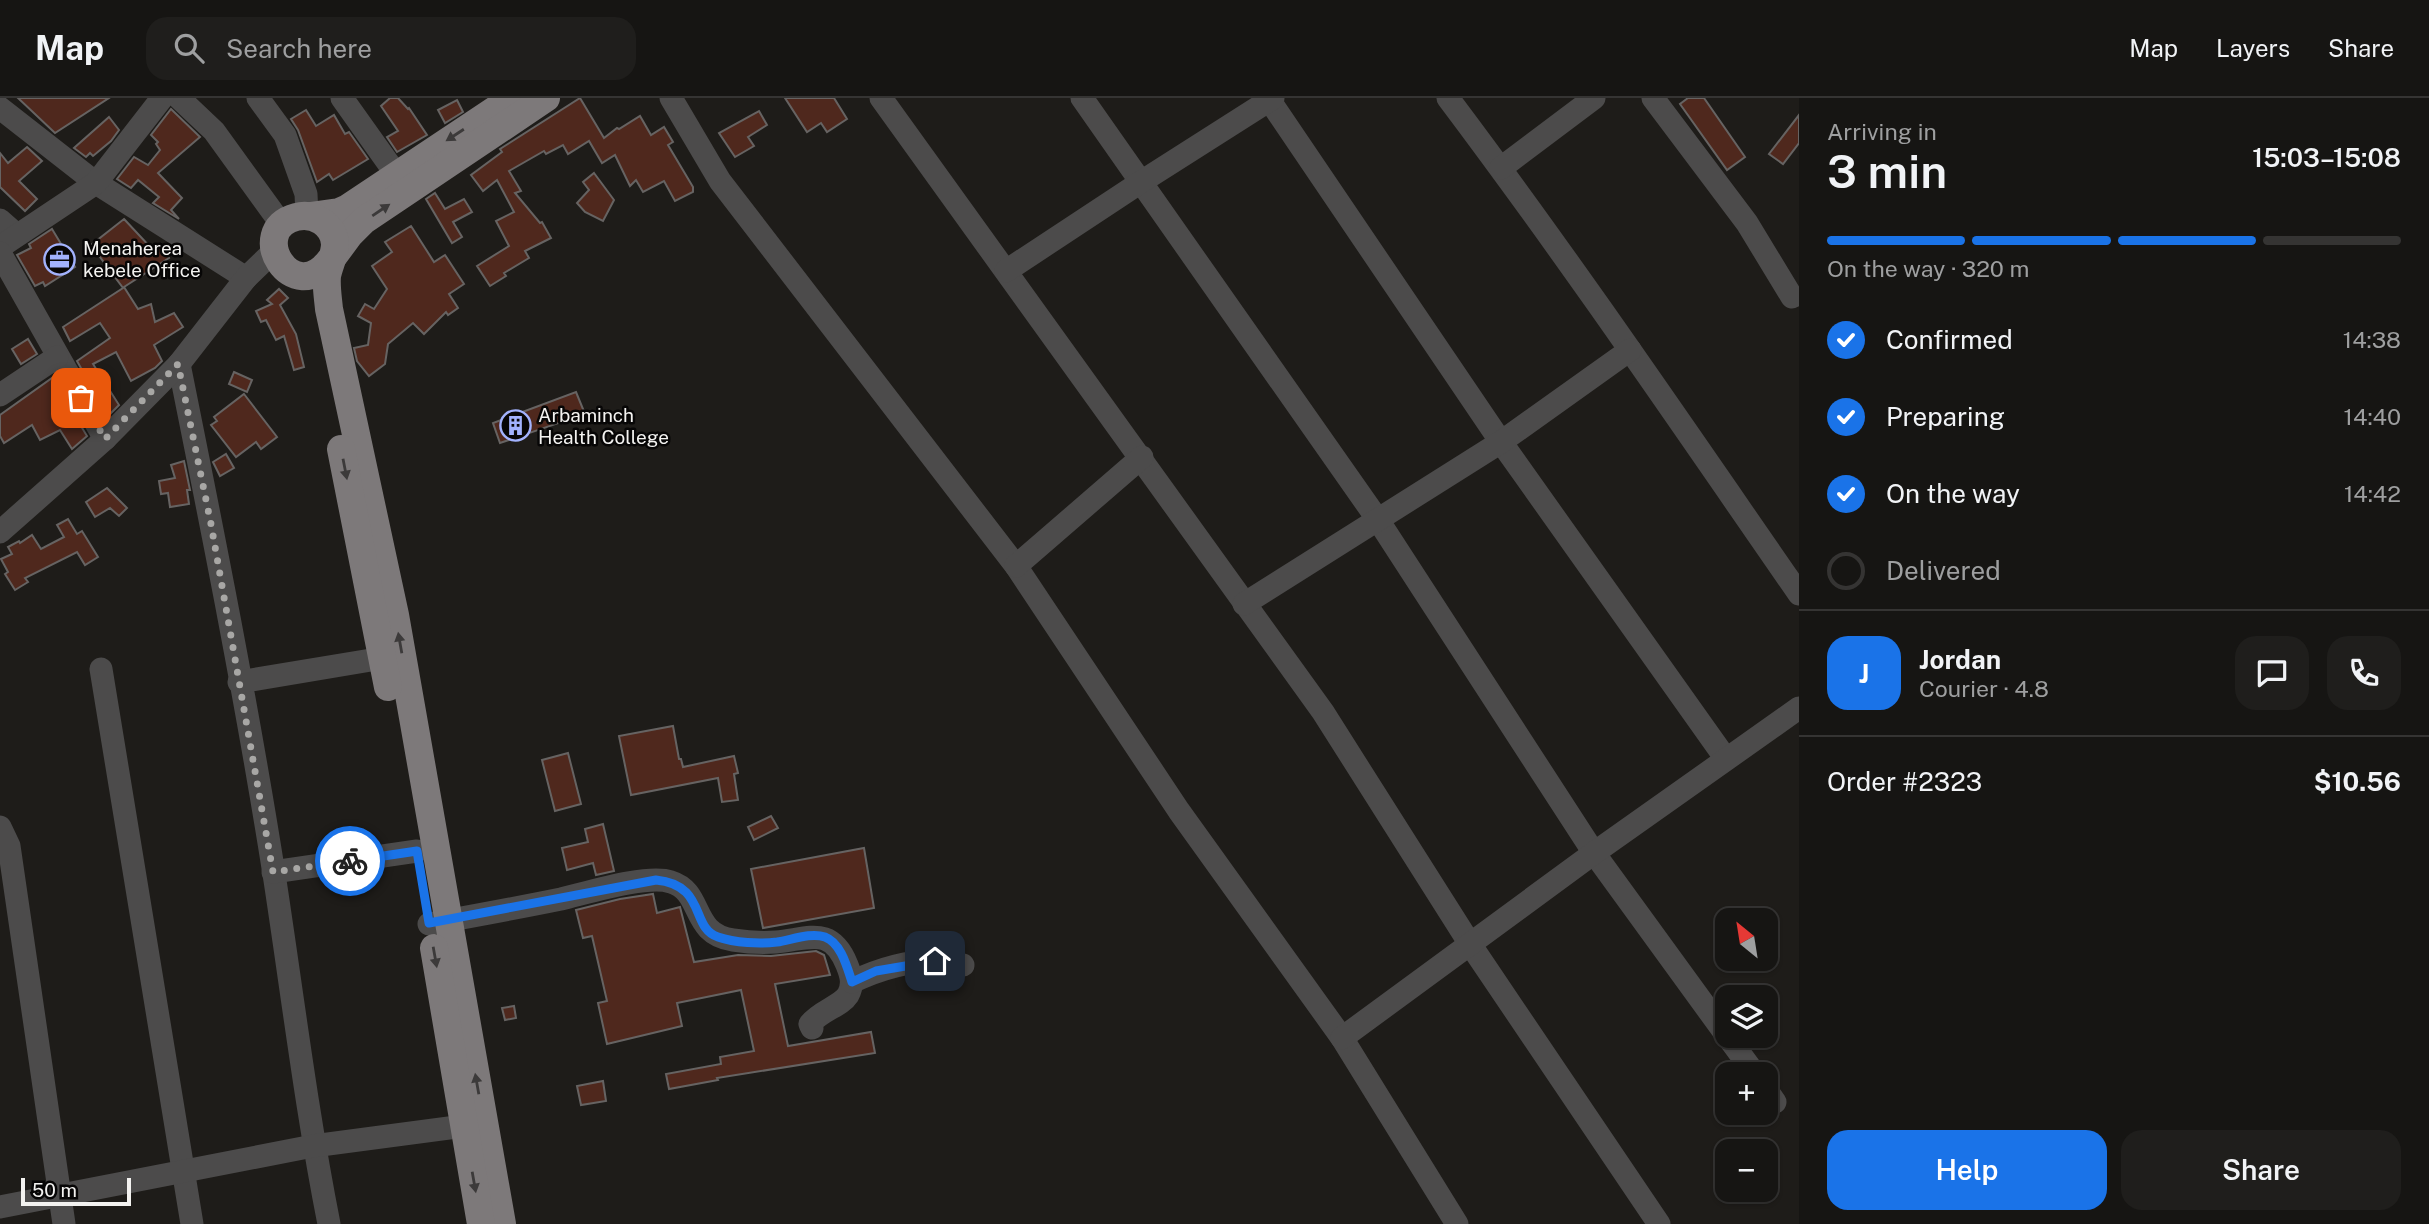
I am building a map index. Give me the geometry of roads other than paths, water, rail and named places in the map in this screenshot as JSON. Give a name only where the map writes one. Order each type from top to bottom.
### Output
[{"type":"main road","points":[[291,235],[348,208],[511,98]]},
{"type":"main road","points":[[291,235],[299,276],[318,273],[363,222],[546,98]]},
{"type":"main road","points":[[291,235],[322,221],[331,231],[335,244],[327,284],[329,309],[395,615],[439,922],[464,1126],[481,1224]]},
{"type":"main road","points":[[291,235],[303,288],[312,309],[383,658],[417,851],[439,922],[502,1224]]},
{"type":"street","points":[[6,234],[96,183],[162,98]]},
{"type":"street","points":[[179,98],[214,131],[291,235]]},
{"type":"street","points":[[0,532],[105,439],[178,364],[246,278],[291,235],[306,194],[285,135],[258,98]]},
{"type":"street","points":[[342,98],[396,174]]},
{"type":"street","points":[[671,98],[720,181],[1016,566],[1179,811],[1342,1038],[1457,1224]]},
{"type":"street","points":[[881,98],[1323,712],[1470,944],[1659,1224]]},
{"type":"street","points":[[1082,98],[1378,520],[1594,853],[1715,1019]]},
{"type":"street","points":[[1448,98],[1630,350],[1799,594]]},
{"type":"street","points":[[1501,168],[1594,98]]},
{"type":"street","points":[[1653,98],[1747,223],[1792,296]]},
{"type":"street","points":[[1006,271],[1270,99],[1501,442],[1726,759]]},
{"type":"street","points":[[0,108],[96,183],[246,278]]},
{"type":"street","points":[[0,253],[105,439]]},
{"type":"street","points":[[1244,604],[1501,442],[1630,350]]},
{"type":"street","points":[[0,395],[58,357]]},
{"type":"street","points":[[178,364],[211,524],[273,872],[313,1146],[329,1224]]},
{"type":"street","points":[[1016,566],[1142,457]]},
{"type":"street","points":[[239,682],[383,658]]},
{"type":"street","points":[[101,669],[192,1224]]},
{"type":"street","points":[[1342,1038],[1594,853],[1799,708]]},
{"type":"street","points":[[0,827],[9,846],[64,1224]]},
{"type":"street","points":[[273,872],[417,851]]},
{"type":"street","points":[[439,922],[616,887],[656,880],[670,881],[681,886],[693,901],[704,925],[715,936],[733,940],[774,942],[816,936],[825,937],[831,942],[843,957],[852,982],[847,997],[817,1015],[810,1024],[812,1028]]},
{"type":"street","points":[[852,982],[876,971],[907,965],[935,961],[963,965]]},
{"type":"street","points":[[0,1207],[313,1146],[464,1126]]},
{"type":"place","name":"Menaherea kebele Office","points":[[60,259]]},
{"type":"place","name":"Arbaminch Health College","points":[[515,426]]}]
